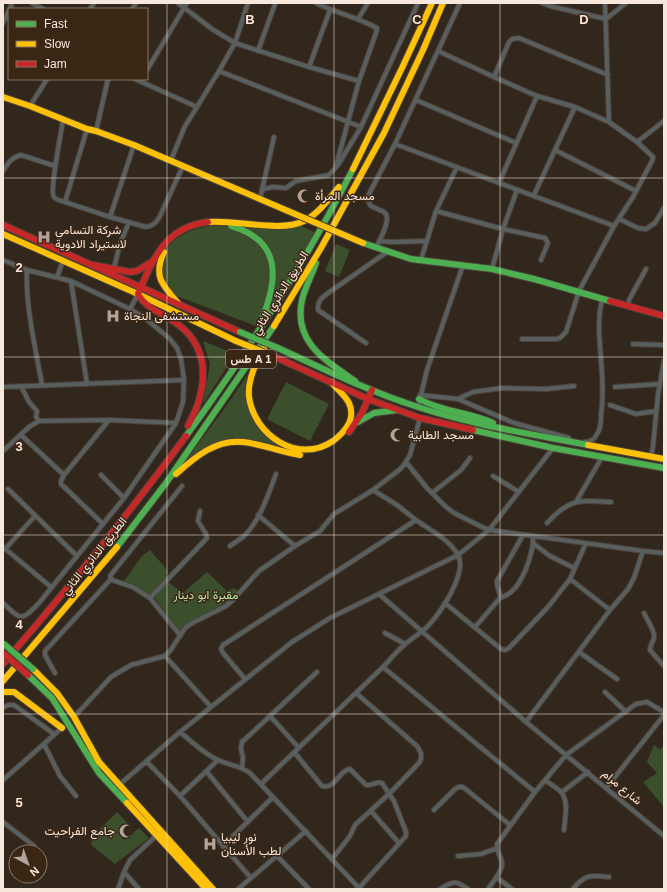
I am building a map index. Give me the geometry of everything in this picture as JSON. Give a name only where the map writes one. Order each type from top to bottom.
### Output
[{"type":"main road","name":"الطريق الدائري الثاني","points":[[3,664],[79,576],[160,473],[251,342],[302,262],[352,171],[392,90],[432,3]]},
{"type":"main road","name":"الطريق الدائري الثاني","points":[[3,681],[108,558],[166,483],[282,314],[321,248],[384,133],[423,50],[443,3]]},
{"type":"main road","points":[[3,97],[134,145],[363,244],[387,252],[421,260],[492,269],[534,279],[664,316]]},
{"type":"main road","points":[[138,294],[160,249],[169,239],[186,228],[197,224],[222,221],[279,226],[303,221],[319,210],[352,171]]},
{"type":"main road","points":[[3,225],[240,332],[355,381],[372,390],[418,407],[453,417],[502,428],[664,459]]},
{"type":"main road","points":[[178,303],[164,287],[158,274],[160,259],[172,242],[188,232],[211,226],[226,225],[239,228],[250,233],[267,251],[274,271],[272,291],[251,342]]},
{"type":"main road","points":[[3,234],[138,294],[236,341],[368,399],[397,410],[420,418],[553,448],[664,468]]},
{"type":"main road","points":[[321,248],[302,300],[300,310],[301,327],[308,342],[321,357],[355,381]]},
{"type":"main road","points":[[93,265],[130,272],[137,271],[153,261]]},
{"type":"main road","points":[[138,294],[143,303],[180,326],[192,336],[199,350],[203,364],[204,380],[202,396],[191,422],[172,449],[160,473]]},
{"type":"main road","points":[[282,314],[258,359],[251,382],[249,397],[252,411],[257,422],[265,432],[281,445],[295,450],[321,448],[333,442],[342,434],[351,421],[351,412],[349,403],[331,382]]},
{"type":"main road","points":[[166,483],[192,459],[204,451],[229,442],[243,442],[289,454],[304,455],[321,452],[336,445],[348,434],[355,424],[372,390]]},
{"type":"main road","points":[[420,397],[428,405],[490,421],[502,428]]},
{"type":"main road","points":[[355,424],[374,413],[397,410]]},
{"type":"main road","points":[[631,462],[632,454]]},
{"type":"main road","points":[[4,644],[33,669],[57,693],[74,718],[99,762],[190,868],[206,889]]},
{"type":"main road","points":[[3,653],[52,698],[99,773],[156,836],[213,889]]},
{"type":"main road","points":[[3,692],[14,692],[62,728]]},
{"type":"street","points":[[32,3],[41,8]]},
{"type":"street","points":[[178,3],[212,29],[234,43],[309,67],[359,80]]},
{"type":"street","points":[[148,68],[187,3]]},
{"type":"street","points":[[171,160],[185,126],[220,71],[234,43],[248,3]]},
{"type":"street","points":[[316,3],[377,28],[359,80],[336,167]]},
{"type":"street","points":[[358,19],[368,3]]},
{"type":"street","points":[[262,189],[273,187],[286,188],[296,181],[329,175],[336,167],[361,127],[418,3]]},
{"type":"street","points":[[376,248],[387,224],[388,218],[384,212],[370,205],[367,198],[416,100],[460,3]]},
{"type":"street","points":[[542,3],[606,19]]},
{"type":"street","points":[[605,3],[609,122]]},
{"type":"street","points":[[606,19],[626,3]]},
{"type":"street","points":[[258,51],[275,4]]},
{"type":"street","points":[[309,67],[330,10]]},
{"type":"street","points":[[3,23],[8,12]]},
{"type":"street","points":[[494,77],[509,42],[512,39],[519,38],[608,75]]},
{"type":"street","points":[[438,51],[537,96],[575,107],[609,122],[638,142],[650,153],[653,158],[636,191],[614,226],[579,292],[564,335],[556,339],[522,339]]},
{"type":"street","points":[[220,71],[361,127]]},
{"type":"street","points":[[30,106],[46,80]]},
{"type":"street","points":[[96,131],[108,80]]},
{"type":"street","points":[[141,80],[196,107]]},
{"type":"street","points":[[499,183],[537,96]]},
{"type":"street","points":[[416,100],[516,143]]},
{"type":"street","points":[[534,195],[575,107]]},
{"type":"street","points":[[64,119],[55,166],[52,194],[56,198],[65,202],[110,217],[146,227],[151,226],[156,223],[183,166]]},
{"type":"street","points":[[638,142],[664,122]]},
{"type":"street","points":[[65,202],[87,129]]},
{"type":"street","points":[[260,199],[274,137]]},
{"type":"street","points":[[395,144],[614,226]]},
{"type":"street","points":[[110,217],[134,145]]},
{"type":"street","points":[[555,150],[636,191]]},
{"type":"street","points":[[3,171],[15,156],[21,154],[55,166]]},
{"type":"street","points":[[421,260],[436,211],[456,167]]},
{"type":"street","points":[[492,269],[502,229],[517,190]]},
{"type":"street","points":[[619,219],[638,228],[646,229],[655,223],[664,208]]},
{"type":"street","points":[[436,211],[502,229],[545,238],[548,242],[541,260]]},
{"type":"street","points":[[114,268],[120,244],[129,222]]},
{"type":"street","points":[[379,241],[426,241]]},
{"type":"street","points":[[366,342],[318,310],[318,304],[328,293],[387,252]]},
{"type":"street","points":[[3,260],[27,270],[71,281],[130,309],[145,318],[170,339],[177,348],[184,380],[183,402],[176,423],[124,498],[52,587],[28,615],[22,617],[17,616],[3,603]]},
{"type":"street","points":[[57,277],[63,261]]},
{"type":"street","points":[[418,407],[427,370],[463,265]]},
{"type":"street","points":[[628,305],[629,300],[646,269]]},
{"type":"street","points":[[27,270],[26,281],[42,385]]},
{"type":"street","points":[[71,281],[87,384]]},
{"type":"street","points":[[130,309],[138,294]]},
{"type":"street","points":[[420,397],[458,399],[514,423],[586,442],[593,439],[597,436],[600,427],[602,409],[602,372],[599,326],[602,299]]},
{"type":"street","points":[[633,344],[664,345]]},
{"type":"street","points":[[651,457],[664,361]]},
{"type":"street","points":[[3,387],[184,380]]},
{"type":"street","points":[[615,387],[660,384]]},
{"type":"street","points":[[20,386],[29,402],[37,411],[36,417],[38,421]]},
{"type":"street","points":[[458,399],[473,392],[502,388],[547,389],[574,386]]},
{"type":"street","points":[[610,405],[636,414],[656,412]]},
{"type":"street","points":[[74,718],[111,677],[131,665],[165,656],[185,628],[226,606],[234,600],[259,571],[320,531],[334,514],[373,490],[399,470],[406,462],[412,451],[420,418]]},
{"type":"street","points":[[3,451],[29,427],[38,421],[109,420],[176,423]]},
{"type":"street","points":[[103,524],[61,484],[61,481],[64,475],[109,420]]},
{"type":"street","points":[[21,435],[64,475]]},
{"type":"street","points":[[119,786],[180,732],[292,642],[330,618],[458,555],[489,530],[553,448]]},
{"type":"street","points":[[576,502],[602,457]]},
{"type":"street","points":[[432,493],[461,470],[470,458]]},
{"type":"street","points":[[406,462],[432,493],[454,513],[489,530],[664,553]]},
{"type":"street","points":[[230,546],[243,536],[252,526],[268,496],[276,474]]},
{"type":"street","points":[[101,475],[124,498]]},
{"type":"street","points":[[493,476],[519,492]]},
{"type":"street","points":[[55,673],[45,655],[45,651],[110,579],[110,576],[182,486]]},
{"type":"street","points":[[8,489],[77,556]]},
{"type":"street","points":[[261,784],[405,644],[428,626],[445,603],[456,582],[460,568],[460,560],[452,547],[397,505],[373,490]]},
{"type":"street","points":[[547,523],[564,507],[576,502],[584,500],[611,502]]},
{"type":"street","points":[[150,598],[206,538],[206,534],[198,521],[200,511]]},
{"type":"street","points":[[258,515],[295,546]]},
{"type":"street","points":[[35,516],[4,548],[52,587]]},
{"type":"street","points":[[245,679],[223,653],[221,649],[223,645],[416,520]]},
{"type":"street","points":[[500,598],[501,594],[497,581],[523,535]]},
{"type":"street","points":[[475,627],[500,598],[515,588],[528,564],[534,544],[534,536]]},
{"type":"street","points":[[445,603],[501,649],[505,650],[509,648],[548,607],[570,579],[586,543]]},
{"type":"street","points":[[534,544],[550,556],[574,568]]},
{"type":"street","points":[[526,722],[610,610],[620,599],[634,578],[643,551]]},
{"type":"street","points":[[110,579],[133,588],[150,598],[180,635]]},
{"type":"street","points":[[570,579],[610,610]]},
{"type":"street","name":"شارع مرام","points":[[379,594],[526,722],[607,787],[664,836]]},
{"type":"street","points":[[644,613],[654,634],[654,639],[650,646],[650,650],[664,666]]},
{"type":"street","points":[[385,633],[405,644]]},
{"type":"street","points":[[579,652],[617,679]]},
{"type":"street","points":[[165,656],[211,707]]},
{"type":"street","points":[[383,667],[535,792]]},
{"type":"street","points":[[242,768],[242,742],[317,672]]},
{"type":"street","points":[[605,692],[626,712]]},
{"type":"street","points":[[332,859],[350,836],[355,825],[390,793],[419,763],[422,756],[421,751],[417,746],[356,693]]},
{"type":"street","points":[[488,889],[502,867],[502,863],[496,849],[497,844],[535,792],[566,755],[636,704],[647,702],[664,715],[607,787]]},
{"type":"street","points":[[3,708],[8,705],[14,705],[54,734]]},
{"type":"street","points":[[270,716],[299,748]]},
{"type":"street","points":[[3,780],[68,722]]},
{"type":"street","points":[[180,732],[200,749],[218,760],[242,768],[250,773],[359,889],[405,838],[406,833],[390,793],[382,783],[378,782],[368,785],[348,769],[331,785],[325,787],[322,786],[294,752]]},
{"type":"street","points":[[44,744],[60,776],[76,796]]},
{"type":"street","points":[[180,796],[218,760]]},
{"type":"street","points":[[146,762],[180,796],[252,878]]},
{"type":"street","points":[[207,772],[248,822]]},
{"type":"street","points":[[562,792],[588,772]]},
{"type":"street","points":[[545,780],[562,792],[564,797],[564,830]]},
{"type":"street","points":[[434,810],[455,789],[463,786],[510,825]]},
{"type":"street","points":[[223,846],[273,797]]},
{"type":"street","points":[[371,811],[399,843]]},
{"type":"street","points":[[3,822],[31,844]]},
{"type":"street","points":[[238,889],[306,831]]},
{"type":"street","points":[[118,889],[130,860],[156,836]]},
{"type":"street","points":[[458,856],[476,855],[496,849]]},
{"type":"street","points":[[277,856],[309,889]]},
{"type":"street","points":[[124,872],[139,889]]},
{"type":"street","points":[[573,889],[581,879],[586,877],[597,875],[609,877]]},
{"type":"street","points":[[496,877],[512,889]]},
{"type":"street","points":[[440,889],[453,882],[456,882],[468,889]]},
{"type":"green space","points":[[297,224],[314,232],[317,236],[259,329],[256,326],[169,293],[165,287],[161,259],[170,244],[193,230],[202,227],[214,226],[237,227]]},
{"type":"green space","points":[[336,244],[350,250],[339,277],[325,271]]},
{"type":"green space","points":[[203,341],[235,354],[203,404],[210,364]]},
{"type":"green space","points":[[258,359],[249,397],[265,432],[301,452],[229,442],[179,469],[225,408]]},
{"type":"green space","points":[[286,382],[329,404],[310,441],[267,419]]},
{"type":"green space","name":"مقبرة ابو دينار","points":[[150,550],[168,571],[165,580],[183,593],[207,572],[227,591],[233,588],[239,591],[225,605],[191,622],[179,631],[154,597],[124,581],[142,556]]},
{"type":"green space","points":[[654,745],[660,750],[664,745],[664,807],[643,782],[657,773],[647,762]]},
{"type":"green space","points":[[117,812],[128,824],[118,833],[125,840],[139,828],[149,838],[115,864],[91,845],[92,840],[90,839]]},
{"type":"traffic: fast","points":[[186,436],[232,372],[275,306],[335,204],[353,169]]},
{"type":"traffic: fast","points":[[231,226],[248,233],[260,241],[268,252],[272,264],[273,277],[271,291],[261,321]]},
{"type":"traffic: fast","points":[[363,243],[411,259],[492,269],[534,279],[610,301]]},
{"type":"traffic: fast","points":[[316,263],[302,300],[300,315],[302,327],[307,339],[314,348],[323,357],[355,381]]},
{"type":"traffic: fast","points":[[117,547],[166,483],[274,326]]},
{"type":"traffic: fast","points":[[240,332],[278,348]]},
{"type":"traffic: fast","points":[[278,348],[365,387],[418,407],[481,424],[588,445]]},
{"type":"traffic: fast","points":[[419,399],[437,407],[475,416],[493,423]]},
{"type":"traffic: fast","points":[[358,422],[374,413],[397,410]]},
{"type":"traffic: fast","points":[[473,430],[553,448],[664,468]]},
{"type":"traffic: fast","points":[[4,644],[33,669]]},
{"type":"traffic: fast","points":[[28,675],[52,698],[99,773],[127,803]]},
{"type":"traffic: slow","points":[[353,169],[432,3]]},
{"type":"traffic: slow","points":[[274,326],[321,248],[384,133],[423,50],[443,3]]},
{"type":"traffic: slow","points":[[3,97],[134,145],[288,211]]},
{"type":"traffic: slow","points":[[208,222],[231,222],[270,226],[294,224],[304,221],[314,214],[339,187]]},
{"type":"traffic: slow","points":[[288,211],[363,243]]},
{"type":"traffic: slow","points":[[3,234],[138,294],[236,341]]},
{"type":"traffic: slow","points":[[164,252],[159,268],[159,274],[164,285],[178,303]]},
{"type":"traffic: slow","points":[[236,341],[273,356]]},
{"type":"traffic: slow","points":[[264,348],[255,365],[249,384],[249,397],[253,411],[259,423],[269,434],[280,442],[292,448],[306,450],[320,448],[333,441],[345,430],[351,415],[349,403],[331,382]]},
{"type":"traffic: slow","points":[[176,474],[206,450],[224,443],[250,443],[300,455]]},
{"type":"traffic: slow","points":[[588,445],[664,459]]},
{"type":"traffic: slow","points":[[3,681],[117,547]]},
{"type":"traffic: slow","points":[[33,669],[57,693],[74,717],[99,762],[213,889]]},
{"type":"traffic: slow","points":[[3,692],[14,692],[62,728]]},
{"type":"traffic: slow","points":[[127,803],[206,889]]},
{"type":"traffic: jam","points":[[188,426],[199,400],[202,387],[202,360],[190,336],[174,321],[146,304],[138,294],[155,257],[162,247],[181,230],[193,225],[208,222]]},
{"type":"traffic: jam","points":[[3,225],[240,332]]},
{"type":"traffic: jam","points":[[93,265],[130,272],[137,271],[153,261]]},
{"type":"traffic: jam","points":[[610,301],[664,316]]},
{"type":"traffic: jam","points":[[273,356],[368,399],[420,418],[473,430]]},
{"type":"traffic: jam","points":[[349,432],[362,413],[372,390]]},
{"type":"traffic: jam","points":[[3,664],[97,552],[186,436]]},
{"type":"traffic: jam","points":[[3,653],[28,675]]},
{"type":"place","name":"مسجد المرأة","points":[[304,196]]},
{"type":"place","name":"شركة التسامي لاستيراد الادوية","points":[[44,237]]},
{"type":"place","name":"مستشفى النجاة","points":[[113,316]]},
{"type":"place","name":"مسجد الطابية","points":[[397,435]]},
{"type":"place","name":"جامع الفراحيت","points":[[126,831]]},
{"type":"place","name":"نور ليبيا لطب الأسنان","points":[[210,844]]}]
